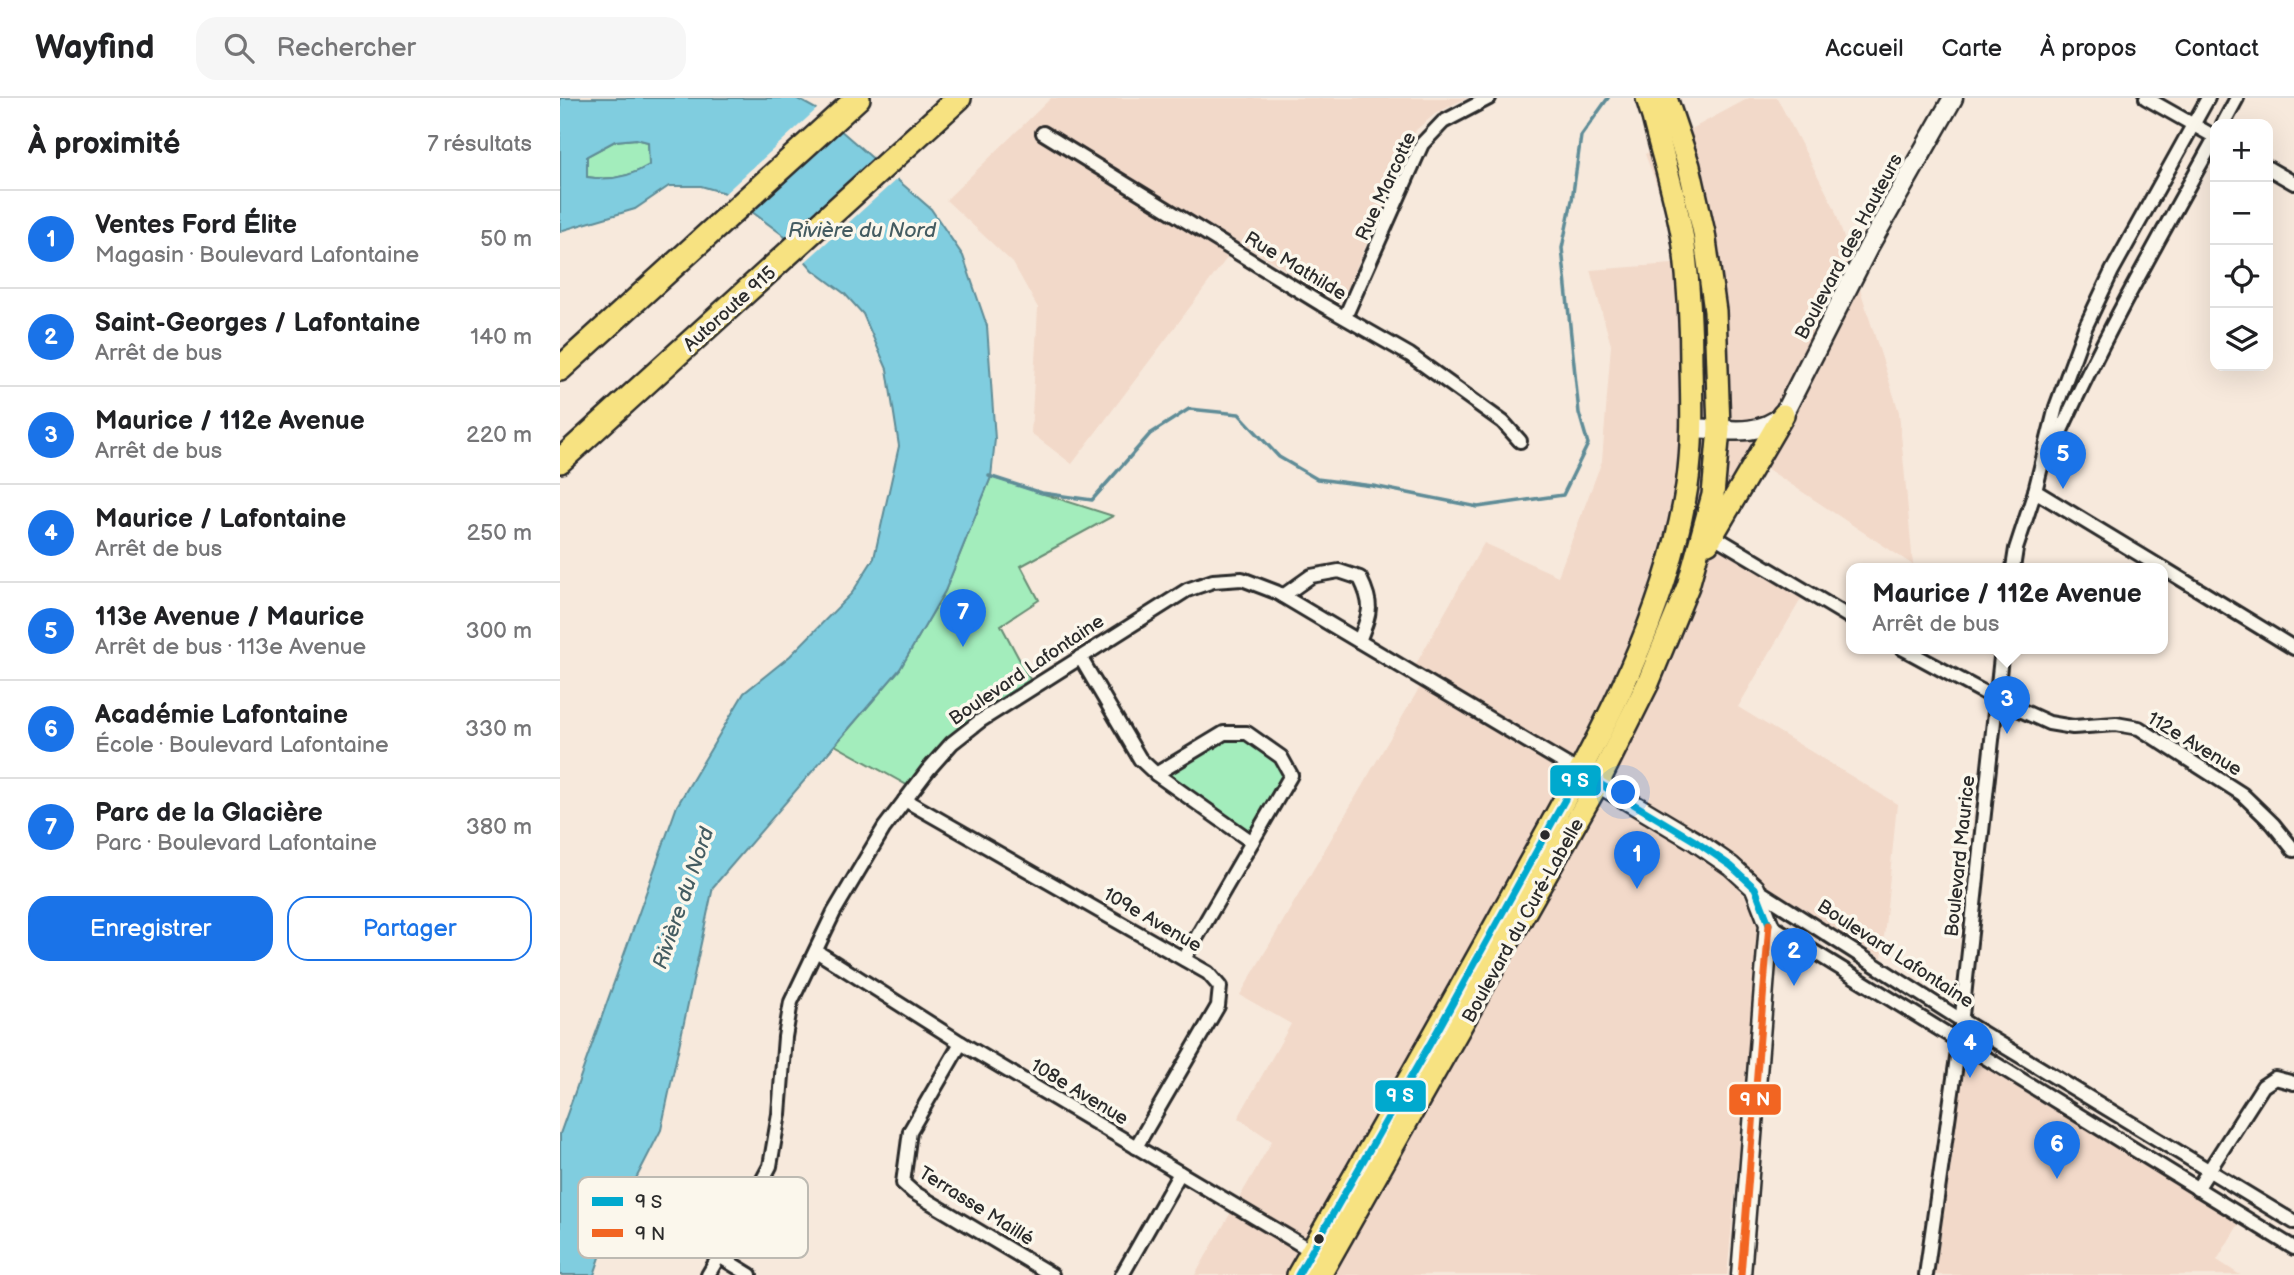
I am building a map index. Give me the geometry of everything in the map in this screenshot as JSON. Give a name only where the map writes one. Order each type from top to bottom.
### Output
[{"type":"highway","name":"Autoroute 915","points":[[560,461],[959,98]]},
{"type":"highway","points":[[560,369],[849,106]]},
{"type":"main road","name":"Boulevard du Curé-Labelle","points":[[1589,778],[1671,562],[1687,486],[1693,428],[1690,312],[1684,243],[1647,98]]},
{"type":"main road","name":"Boulevard du Curé-Labelle","points":[[1298,1275],[1320,1262],[1589,778],[1648,683],[1688,586],[1713,495],[1719,429],[1715,311],[1704,233],[1689,166],[1666,98]]},
{"type":"main road","points":[[1688,586],[1712,535],[1783,415]]},
{"type":"street","name":"Rue Marcotte","points":[[1345,317],[1422,144],[1443,122],[1489,98]]},
{"type":"street","name":"Boulevard des Hauteurs","points":[[1783,415],[1870,246],[1953,98]]},
{"type":"street","points":[[2147,98],[2210,134]]},
{"type":"street","points":[[2013,563],[2056,407],[2085,328],[2123,251],[2208,98]]},
{"type":"street","points":[[2226,119],[2237,98]]},
{"type":"street","name":"Rue Mathilde","points":[[1044,133],[1410,355],[1503,422],[1520,440]]},
{"type":"street","points":[[2035,491],[2078,391],[2210,146]]},
{"type":"street","points":[[2273,171],[2294,183]]},
{"type":"street","points":[[2123,251],[2143,266]]},
{"type":"street","points":[[1693,428],[1752,431],[1775,423],[1783,415]]},
{"type":"street","points":[[2035,491],[2154,563]]},
{"type":"street","points":[[1712,535],[1846,615]]},
{"type":"street","points":[[1283,596],[1311,576],[1339,571],[1360,578],[1370,597],[1368,617],[1359,641]]},
{"type":"street","points":[[2168,572],[2293,646]]},
{"type":"street","name":"Boulevard Lafontaine","points":[[763,1177],[769,1166],[779,1114],[785,1037],[791,1002],[834,912],[884,828],[905,800],[952,743],[971,728],[1186,590],[1213,581],[1242,579],[1283,596],[1695,841],[1731,866],[1755,888],[1961,1020],[2294,1222]]},
{"type":"street","name":"112e Avenue","points":[[1913,654],[1996,699],[2049,723],[2073,727],[2116,724],[2139,728],[2242,794],[2273,824],[2294,850]]},
{"type":"street","name":"Boulevard Maurice","points":[[1926,1275],[1959,1043],[2001,654]]},
{"type":"street","points":[[1080,657],[1140,759],[1156,775],[1252,842]]},
{"type":"street","points":[[1156,775],[1224,733],[1247,733],[1282,757],[1291,775],[1184,959]]},
{"type":"street","name":"109e Avenue","points":[[905,800],[1208,972],[1220,987],[1218,1006],[1136,1147]]},
{"type":"street","name":"Boulevard Lafontaine","points":[[1755,888],[1769,924]]},
{"type":"street","points":[[1741,1275],[1769,924],[2294,1248]]},
{"type":"street","name":"108e Avenue","points":[[816,951],[961,1043],[1180,1173],[1320,1262]]},
{"type":"street","name":"Terrasse Maillé","points":[[961,1043],[910,1131],[903,1183],[913,1192],[1052,1275]]},
{"type":"street","points":[[2197,1189],[2263,1086],[2275,1078],[2294,1083]]},
{"type":"street","points":[[2112,1137],[2123,1118]]},
{"type":"street","points":[[1122,1275],[1180,1173]]},
{"type":"street","name":"Boulevard Lafontaine","points":[[708,1275],[718,1258]]},
{"type":"street","points":[[722,1258],[750,1275]]},
{"type":"shaded area","points":[[1051,98],[1466,98],[1435,114],[1416,130],[1347,289],[1322,291],[1239,242],[1072,464],[1031,433],[1038,308],[1013,263],[946,200]]},
{"type":"shaded area","points":[[1749,98],[1777,98],[1834,207],[1899,412],[1913,563],[1760,464],[1712,540],[1804,594],[1738,707],[1897,804],[1882,958],[1580,772],[1411,673],[1484,543],[1558,576],[1602,461],[1611,345],[1590,270],[1686,263],[1645,154]]},
{"type":"shaded area","points":[[1421,685],[1574,777],[1289,1275],[1195,1275],[1272,1141],[1238,1118],[1291,1024],[1240,995]]},
{"type":"shaded area","points":[[1597,791],[1720,869],[1745,896],[1761,928],[1727,1275],[1324,1275]]},
{"type":"shaded area","points":[[1959,1043],[2240,1222],[2217,1260],[2240,1275],[1926,1275]]},
{"type":"green space","points":[[636,139],[648,142],[650,165],[619,177],[587,177],[587,156],[615,141]]},
{"type":"green space","points":[[991,477],[1113,516],[1021,566],[1039,600],[1001,625],[1034,687],[980,721],[914,789],[835,745],[900,669],[945,591]]},
{"type":"green space","points":[[1224,733],[1247,733],[1291,775],[1252,842],[1156,774]]},
{"type":"water","name":"Rivière du Nord","points":[[560,98],[796,98],[816,109],[931,209],[963,256],[987,326],[995,439],[991,477],[945,591],[900,669],[713,887],[661,1130],[637,1177],[578,1177],[578,1258],[600,1258],[594,1275],[560,1275],[560,1134],[677,806],[744,693],[790,656],[852,593],[874,558],[899,446],[887,369],[863,314],[845,294],[813,270],[783,235],[725,193],[701,186],[669,186],[635,209],[560,231]],"holes":[[[636,139],[648,142],[649,165],[627,175],[612,178],[587,177],[587,156],[615,141]]]},
{"type":"pier","points":[[819,107],[840,126],[734,203],[722,196]]},
{"type":"pier","points":[[894,172],[898,178],[804,263],[785,243]]},
{"type":"waterway","points":[[989,476],[1042,493],[1092,500],[1150,434],[1189,409],[1239,414],[1279,457],[1317,479],[1373,486],[1478,507],[1563,495],[1588,444],[1579,413],[1562,248],[1581,136],[1608,98]]},
{"type":"transit line","points":[[1298,1275],[1439,1028],[1580,772],[1695,841],[1731,866],[1755,888],[1769,924]]},
{"type":"transit line","points":[[1741,1275],[1769,924]]},
{"type":"place","name":"113e Avenue / Maurice","points":[[2063,489]]},
{"type":"place","name":"Parc de la Glacière","points":[[963,647]]},
{"type":"place","name":"Maurice / 112e Avenue","points":[[2007,734]]},
{"type":"place","name":"Ventes Ford Élite","points":[[1637,889]]},
{"type":"place","name":"Saint-Georges / Lafontaine","points":[[1794,986]]},
{"type":"place","name":"Maurice / Lafontaine","points":[[1970,1078]]},
{"type":"place","name":"Académie Lafontaine","points":[[2057,1179]]}]
